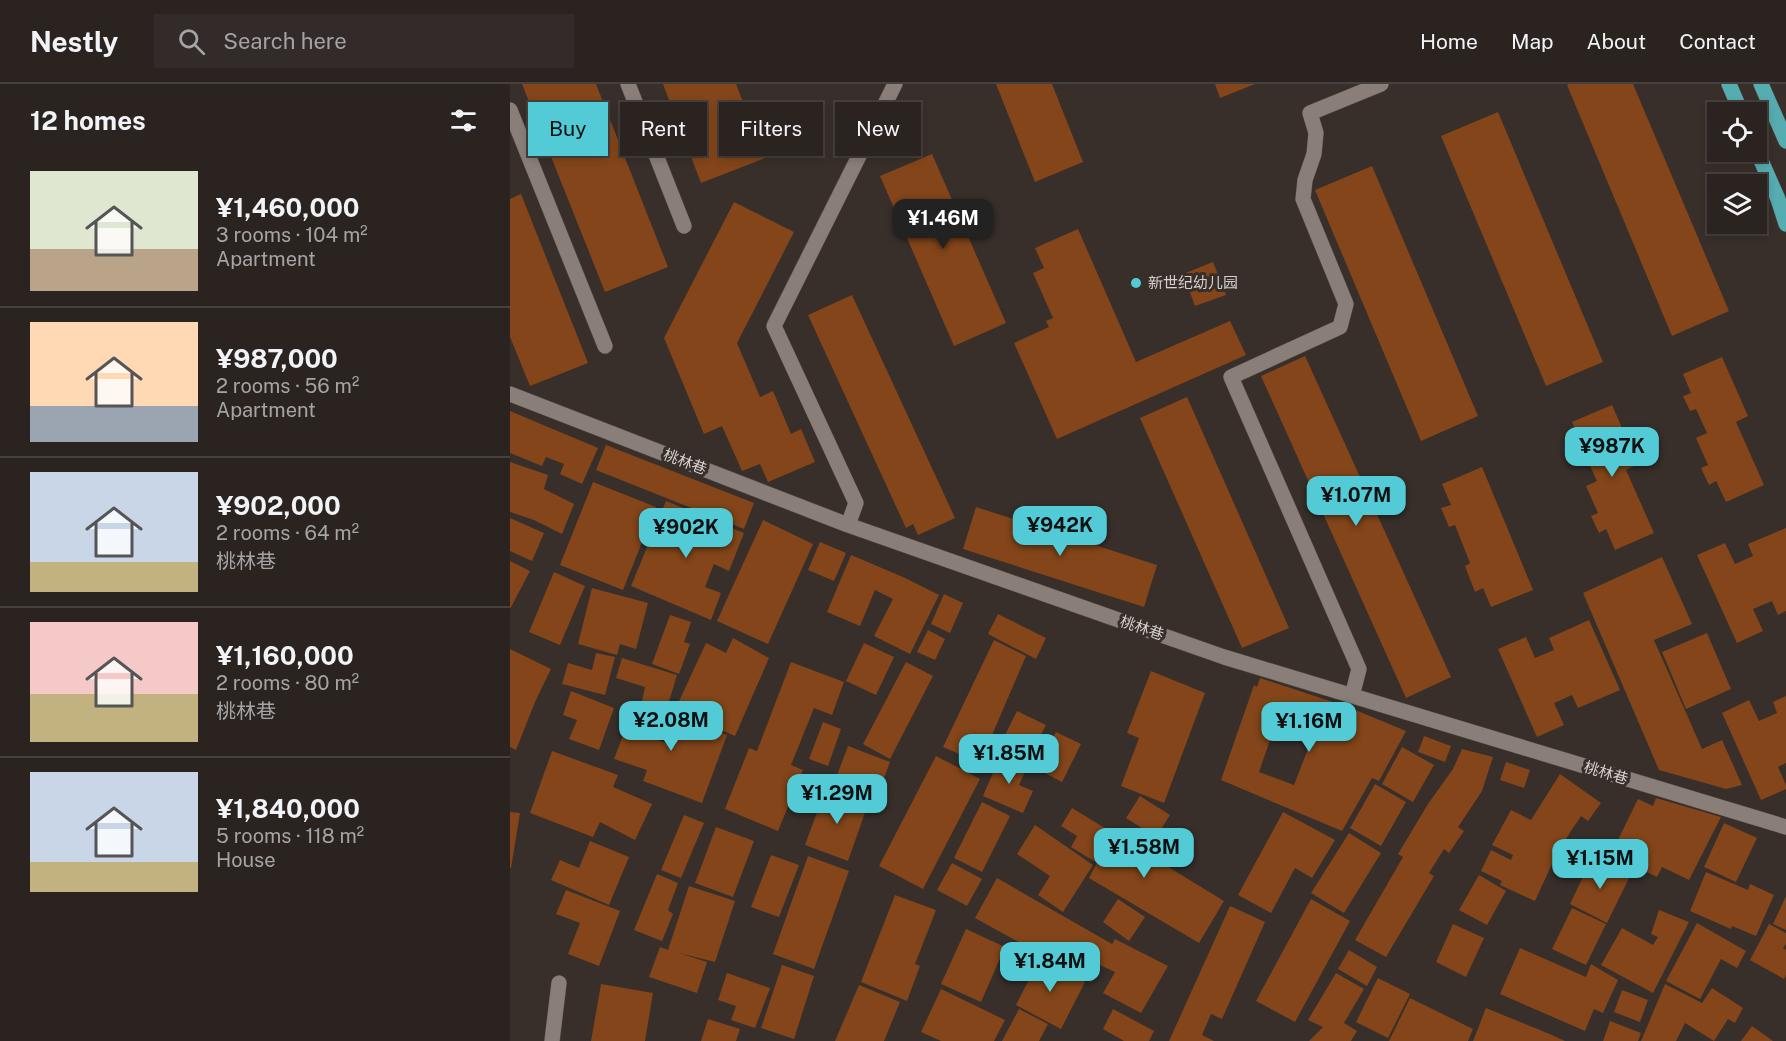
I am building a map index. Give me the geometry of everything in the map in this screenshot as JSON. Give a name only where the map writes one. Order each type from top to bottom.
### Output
[{"type":"main road","points":[[1729,84],[1737,102]]},
{"type":"main road","points":[[1761,84],[1786,141]]},
{"type":"main road","points":[[1762,162],[1786,224]]},
{"type":"street","points":[[628,84],[684,226]]},
{"type":"street","points":[[848,525],[856,503],[774,326],[895,84]]},
{"type":"street","points":[[1352,696],[1359,669],[1232,377],[1340,327],[1346,304],[1303,199],[1305,180],[1314,154],[1316,133],[1310,113],[1380,84]]},
{"type":"street","points":[[510,110],[605,346]]},
{"type":"street","name":"桃林巷","points":[[510,394],[848,525],[1224,657],[1786,827]]},
{"type":"street","points":[[552,1041],[559,983]]},
{"type":"building","points":[[522,84],[596,84],[603,102],[529,102]]},
{"type":"building","points":[[663,84],[736,84],[743,102],[719,102],[719,156],[764,156],[765,158],[701,183],[691,156],[707,156],[707,102],[670,102]]},
{"type":"building","points":[[996,84],[1052,84],[1083,162],[1035,182]]},
{"type":"building","points":[[1215,84],[1255,84],[1220,98]]},
{"type":"building","points":[[1633,84],[1729,311],[1672,336],[1567,85]]},
{"type":"building","points":[[1498,112],[1603,362],[1546,386],[1441,136]]},
{"type":"building","points":[[608,114],[620,145],[620,156],[624,156],[668,267],[605,292],[551,156],[608,156]]},
{"type":"building","points":[[932,154],[1006,323],[954,346],[880,176]]},
{"type":"building","points":[[1372,166],[1478,416],[1421,441],[1315,190]]},
{"type":"building","points":[[521,194],[588,363],[530,386],[510,337],[510,199]]},
{"type":"building","points":[[734,202],[794,232],[737,343],[760,397],[773,391],[791,434],[801,429],[815,462],[768,482],[760,464],[742,471],[722,426],[704,434],[664,338]]},
{"type":"building","points":[[1078,229],[1136,362],[1230,321],[1246,355],[1057,439],[1014,343],[1049,327],[1046,321],[1053,318],[1033,273],[1044,268],[1035,248]]},
{"type":"building","points":[[1213,262],[1226,295],[1195,306],[1183,274]]},
{"type":"building","points":[[852,295],[955,518],[918,535],[913,524],[906,528],[808,315]]},
{"type":"building","points":[[1305,356],[1451,677],[1406,698],[1261,376]]},
{"type":"building","points":[[1722,357],[1748,416],[1736,422],[1764,485],[1726,502],[1716,481],[1709,485],[1701,468],[1708,465],[1696,438],[1707,433],[1696,409],[1690,411],[1683,396],[1691,393],[1683,374]]},
{"type":"building","points":[[1187,397],[1289,628],[1242,648],[1140,418]]},
{"type":"building","points":[[1612,405],[1638,464],[1626,470],[1654,533],[1615,550],[1606,529],[1599,533],[1591,516],[1598,513],[1586,486],[1597,481],[1586,457],[1580,459],[1573,444],[1581,441],[1572,422]]},
{"type":"building","points":[[510,411],[598,448],[582,484],[560,474],[564,464],[546,457],[542,466],[510,453]]},
{"type":"building","points":[[606,445],[754,503],[744,529],[596,470]]},
{"type":"building","points":[[510,462],[548,475],[544,489],[574,504],[562,534],[534,520],[510,512]]},
{"type":"building","points":[[1482,467],[1533,590],[1491,607],[1483,588],[1475,592],[1465,566],[1470,563],[1455,525],[1449,527],[1441,508],[1451,505],[1442,484]]},
{"type":"building","points":[[593,482],[656,507],[623,590],[560,565]]},
{"type":"building","points":[[666,501],[744,533],[729,571],[714,564],[705,587],[721,593],[711,620],[631,586]]},
{"type":"building","points":[[976,507],[1157,565],[1144,607],[963,549]]},
{"type":"building","points":[[510,518],[544,533],[532,561],[510,551]]},
{"type":"building","points":[[763,520],[813,544],[768,644],[717,621]]},
{"type":"building","points":[[1786,528],[1786,611],[1778,615],[1772,601],[1753,609],[1763,631],[1737,643],[1697,555],[1725,543],[1735,564],[1753,556],[1748,544]]},
{"type":"building","points":[[820,542],[846,553],[834,581],[808,570]]},
{"type":"building","points":[[851,555],[939,595],[910,654],[874,636],[893,599],[875,590],[860,626],[827,612]]},
{"type":"building","points":[[1662,557],[1692,624],[1654,640],[1702,749],[1722,740],[1742,785],[1726,789],[1659,770],[1583,593]]},
{"type":"building","points":[[510,561],[530,571],[510,609]]},
{"type":"building","points":[[554,572],[585,586],[560,645],[529,632]]},
{"type":"building","points":[[592,588],[648,603],[636,649],[620,644],[617,655],[578,644]]},
{"type":"building","points":[[944,594],[963,603],[950,633],[931,624]]},
{"type":"building","points":[[998,614],[1046,638],[1036,659],[988,634]]},
{"type":"building","points":[[670,615],[691,622],[684,642],[690,644],[679,674],[652,664]]},
{"type":"building","points":[[1589,620],[1620,690],[1578,708],[1572,695],[1554,703],[1564,725],[1537,737],[1498,649],[1526,637],[1535,658],[1554,650],[1549,638]]},
{"type":"building","points":[[928,630],[945,639],[935,660],[917,652]]},
{"type":"building","points":[[1707,633],[1731,689],[1686,709],[1662,652]]},
{"type":"building","points":[[733,638],[769,658],[735,736],[675,710],[706,643],[726,653]]},
{"type":"building","points":[[994,640],[1026,656],[980,763],[943,747]]},
{"type":"building","points":[[864,643],[894,657],[876,695],[846,681]]},
{"type":"building","points":[[510,649],[551,669],[516,750],[510,747]]},
{"type":"building","points":[[596,653],[615,657],[605,695],[562,684],[568,663],[592,670]]},
{"type":"building","points":[[622,658],[677,675],[667,708],[642,701],[645,687],[616,678]]},
{"type":"building","points":[[791,662],[844,682],[832,715],[814,708],[791,765],[803,770],[778,831],[725,809],[749,748],[757,751]]},
{"type":"building","points":[[906,662],[933,676],[890,759],[863,744]]},
{"type":"building","points":[[1151,671],[1205,693],[1164,803],[1121,786],[1139,738],[1127,733]]},
{"type":"building","points":[[1260,678],[1348,707],[1406,731],[1379,781],[1372,778],[1342,831],[1221,780],[1254,685],[1257,687]],"holes":[[[1280,711],[1318,723],[1294,785],[1259,772]]]},
{"type":"building","points":[[571,691],[614,708],[599,750],[569,739],[577,720],[563,715]]},
{"type":"building","points":[[1786,696],[1786,763],[1778,767],[1786,789],[1761,800],[1722,713],[1749,700],[1759,721],[1777,713],[1773,702]]},
{"type":"building","points":[[636,702],[684,722],[685,720],[727,735],[702,803],[643,781],[647,770],[614,759]],"holes":[[[664,727],[680,734],[675,746],[658,740]]]},
{"type":"building","points":[[1017,711],[1046,725],[1027,761],[999,747]]},
{"type":"building","points":[[823,722],[841,729],[828,766],[809,759]]},
{"type":"building","points":[[1056,732],[1081,744],[1062,782],[1037,769]]},
{"type":"building","points":[[1424,736],[1451,746],[1445,762],[1418,752]]},
{"type":"building","points":[[848,746],[890,762],[875,802],[833,786]]},
{"type":"building","points":[[1402,747],[1434,765],[1413,802],[1382,784]]},
{"type":"building","points":[[1462,749],[1493,757],[1482,791],[1458,827],[1464,831],[1449,853],[1444,849],[1429,873],[1434,876],[1386,957],[1355,940],[1403,857],[1398,854],[1428,804],[1453,769]]},
{"type":"building","points":[[552,751],[618,775],[613,787],[652,804],[635,840],[600,822],[593,837],[530,813]]},
{"type":"building","points":[[1001,754],[1027,767],[1019,785],[1033,791],[1023,813],[983,796]]},
{"type":"building","points":[[936,756],[980,779],[923,889],[879,866]]},
{"type":"building","points":[[1506,762],[1530,770],[1524,788],[1500,780]]},
{"type":"building","points":[[1560,774],[1601,803],[1588,821],[1581,816],[1557,853],[1535,901],[1500,885],[1502,881],[1481,871],[1491,850],[1511,860],[1513,855],[1492,845],[1511,810],[1531,820]]},
{"type":"building","points":[[1375,784],[1406,802],[1381,846],[1350,828]]},
{"type":"building","points":[[826,788],[868,804],[848,861],[805,845]]},
{"type":"building","points":[[1140,796],[1170,815],[1156,837],[1126,818]]},
{"type":"building","points":[[1656,798],[1721,817],[1689,880],[1662,867],[1657,877],[1621,859],[1623,853],[1614,848],[1638,799],[1653,806]]},
{"type":"building","points":[[982,802],[1010,816],[982,872],[954,858]]},
{"type":"building","points":[[1072,808],[1224,901],[1199,943],[1089,878],[1097,863],[1071,847],[1077,836],[1061,826]]},
{"type":"building","points":[[510,812],[520,813],[511,868],[510,868]]},
{"type":"building","points":[[1283,812],[1335,840],[1312,878],[1295,868],[1271,913],[1238,895]]},
{"type":"building","points":[[684,815],[704,823],[681,878],[661,870]]},
{"type":"building","points":[[1724,823],[1757,838],[1736,882],[1704,867]]},
{"type":"building","points":[[1035,825],[1093,865],[1063,912],[1038,895],[1050,876],[1017,854]]},
{"type":"building","points":[[716,827],[754,841],[733,897],[695,883]]},
{"type":"building","points":[[1349,833],[1381,853],[1344,913],[1311,893]]},
{"type":"building","points":[[590,841],[629,857],[609,905],[551,880],[560,860],[579,868]]},
{"type":"building","points":[[771,855],[799,865],[779,917],[751,907]]},
{"type":"building","points":[[808,856],[849,871],[814,969],[773,954]]},
{"type":"building","points":[[1592,858],[1630,876],[1607,923],[1570,904]]},
{"type":"building","points":[[952,863],[982,879],[967,906],[937,890]]},
{"type":"building","points":[[1706,872],[1748,890],[1750,884],[1774,895],[1756,936],[1732,926],[1731,929],[1690,911]]},
{"type":"building","points":[[657,874],[678,883],[668,910],[673,914],[662,941],[634,930]]},
{"type":"building","points":[[1479,875],[1506,891],[1487,925],[1459,910]]},
{"type":"building","points":[[997,878],[1112,944],[1115,939],[1168,966],[1141,1013],[1103,993],[1115,972],[1100,965],[1091,982],[975,918]]},
{"type":"building","points":[[689,886],[735,901],[715,962],[679,953],[707,962],[697,993],[649,977],[660,947],[668,950]]},
{"type":"building","points":[[566,890],[620,911],[599,966],[568,954],[580,923],[556,914]]},
{"type":"building","points":[[895,895],[936,910],[915,964],[920,966],[907,1001],[861,982]]},
{"type":"building","points":[[1786,896],[1786,930],[1773,924]]},
{"type":"building","points":[[1118,899],[1145,917],[1129,941],[1103,922]]},
{"type":"building","points":[[1311,899],[1350,921],[1295,1022],[1256,1001]]},
{"type":"building","points":[[1230,906],[1265,922],[1222,1019],[1211,1014],[1202,1035],[1214,1041],[1169,1041]]},
{"type":"building","points":[[1572,908],[1606,924],[1586,965],[1552,949]]},
{"type":"building","points":[[1659,910],[1689,922],[1653,993],[1601,965],[1622,928],[1653,945],[1658,937],[1651,934]]},
{"type":"building","points":[[1697,923],[1746,951],[1737,968],[1721,959],[1700,999],[1666,981]]},
{"type":"building","points":[[1453,924],[1484,938],[1466,977],[1436,962]]},
{"type":"building","points":[[1769,924],[1786,933],[1786,944],[1783,948],[1786,950],[1784,979],[1750,960]]},
{"type":"building","points":[[966,929],[1005,947],[981,1002],[941,984]]},
{"type":"building","points":[[1520,948],[1586,977],[1591,964],[1618,980],[1603,1013],[1594,1009],[1585,1031],[1500,994]]},
{"type":"building","points":[[1349,950],[1377,967],[1367,986],[1338,969]]},
{"type":"building","points":[[1040,958],[1085,982],[1061,1029],[1016,1005]]},
{"type":"building","points":[[782,965],[814,976],[794,1039],[761,1028]]},
{"type":"building","points":[[727,973],[770,988],[755,1028],[731,1020],[736,1006],[718,1000]]},
{"type":"building","points":[[1336,973],[1364,989],[1344,1023],[1357,1031],[1351,1041],[1309,1041],[1323,1027],[1308,1020]]},
{"type":"building","points":[[1378,978],[1410,994],[1388,1038],[1356,1022]]},
{"type":"building","points":[[601,984],[653,993],[645,1041],[591,1041]]},
{"type":"building","points":[[1665,984],[1702,1003],[1712,988],[1743,1008],[1735,1023],[1728,1019],[1714,1041],[1685,1023],[1676,1041],[1641,1041]]},
{"type":"building","points":[[859,985],[900,1002],[884,1041],[835,1041]]},
{"type":"building","points":[[941,989],[1005,1020],[994,1041],[941,1041],[921,1032]]},
{"type":"building","points":[[1622,990],[1648,1000],[1640,1022],[1614,1012]]},
{"type":"building","points":[[1410,998],[1473,1029],[1468,1041],[1389,1041]]},
{"type":"building","points":[[1486,1008],[1552,1035],[1565,1041],[1473,1041]]},
{"type":"building","points":[[1019,1009],[1048,1024],[1039,1041],[1002,1041]]},
{"type":"building","points":[[1113,1009],[1154,1031],[1149,1041],[1124,1041],[1103,1029]]},
{"type":"building","points":[[708,1019],[740,1029],[736,1041],[701,1041]]},
{"type":"building","points":[[1610,1021],[1641,1033],[1638,1041],[1603,1041]]},
{"type":"building","points":[[1752,1026],[1773,1041],[1741,1041]]},
{"type":"place","name":"新世纪幼儿园","points":[[1136,283]]}]
